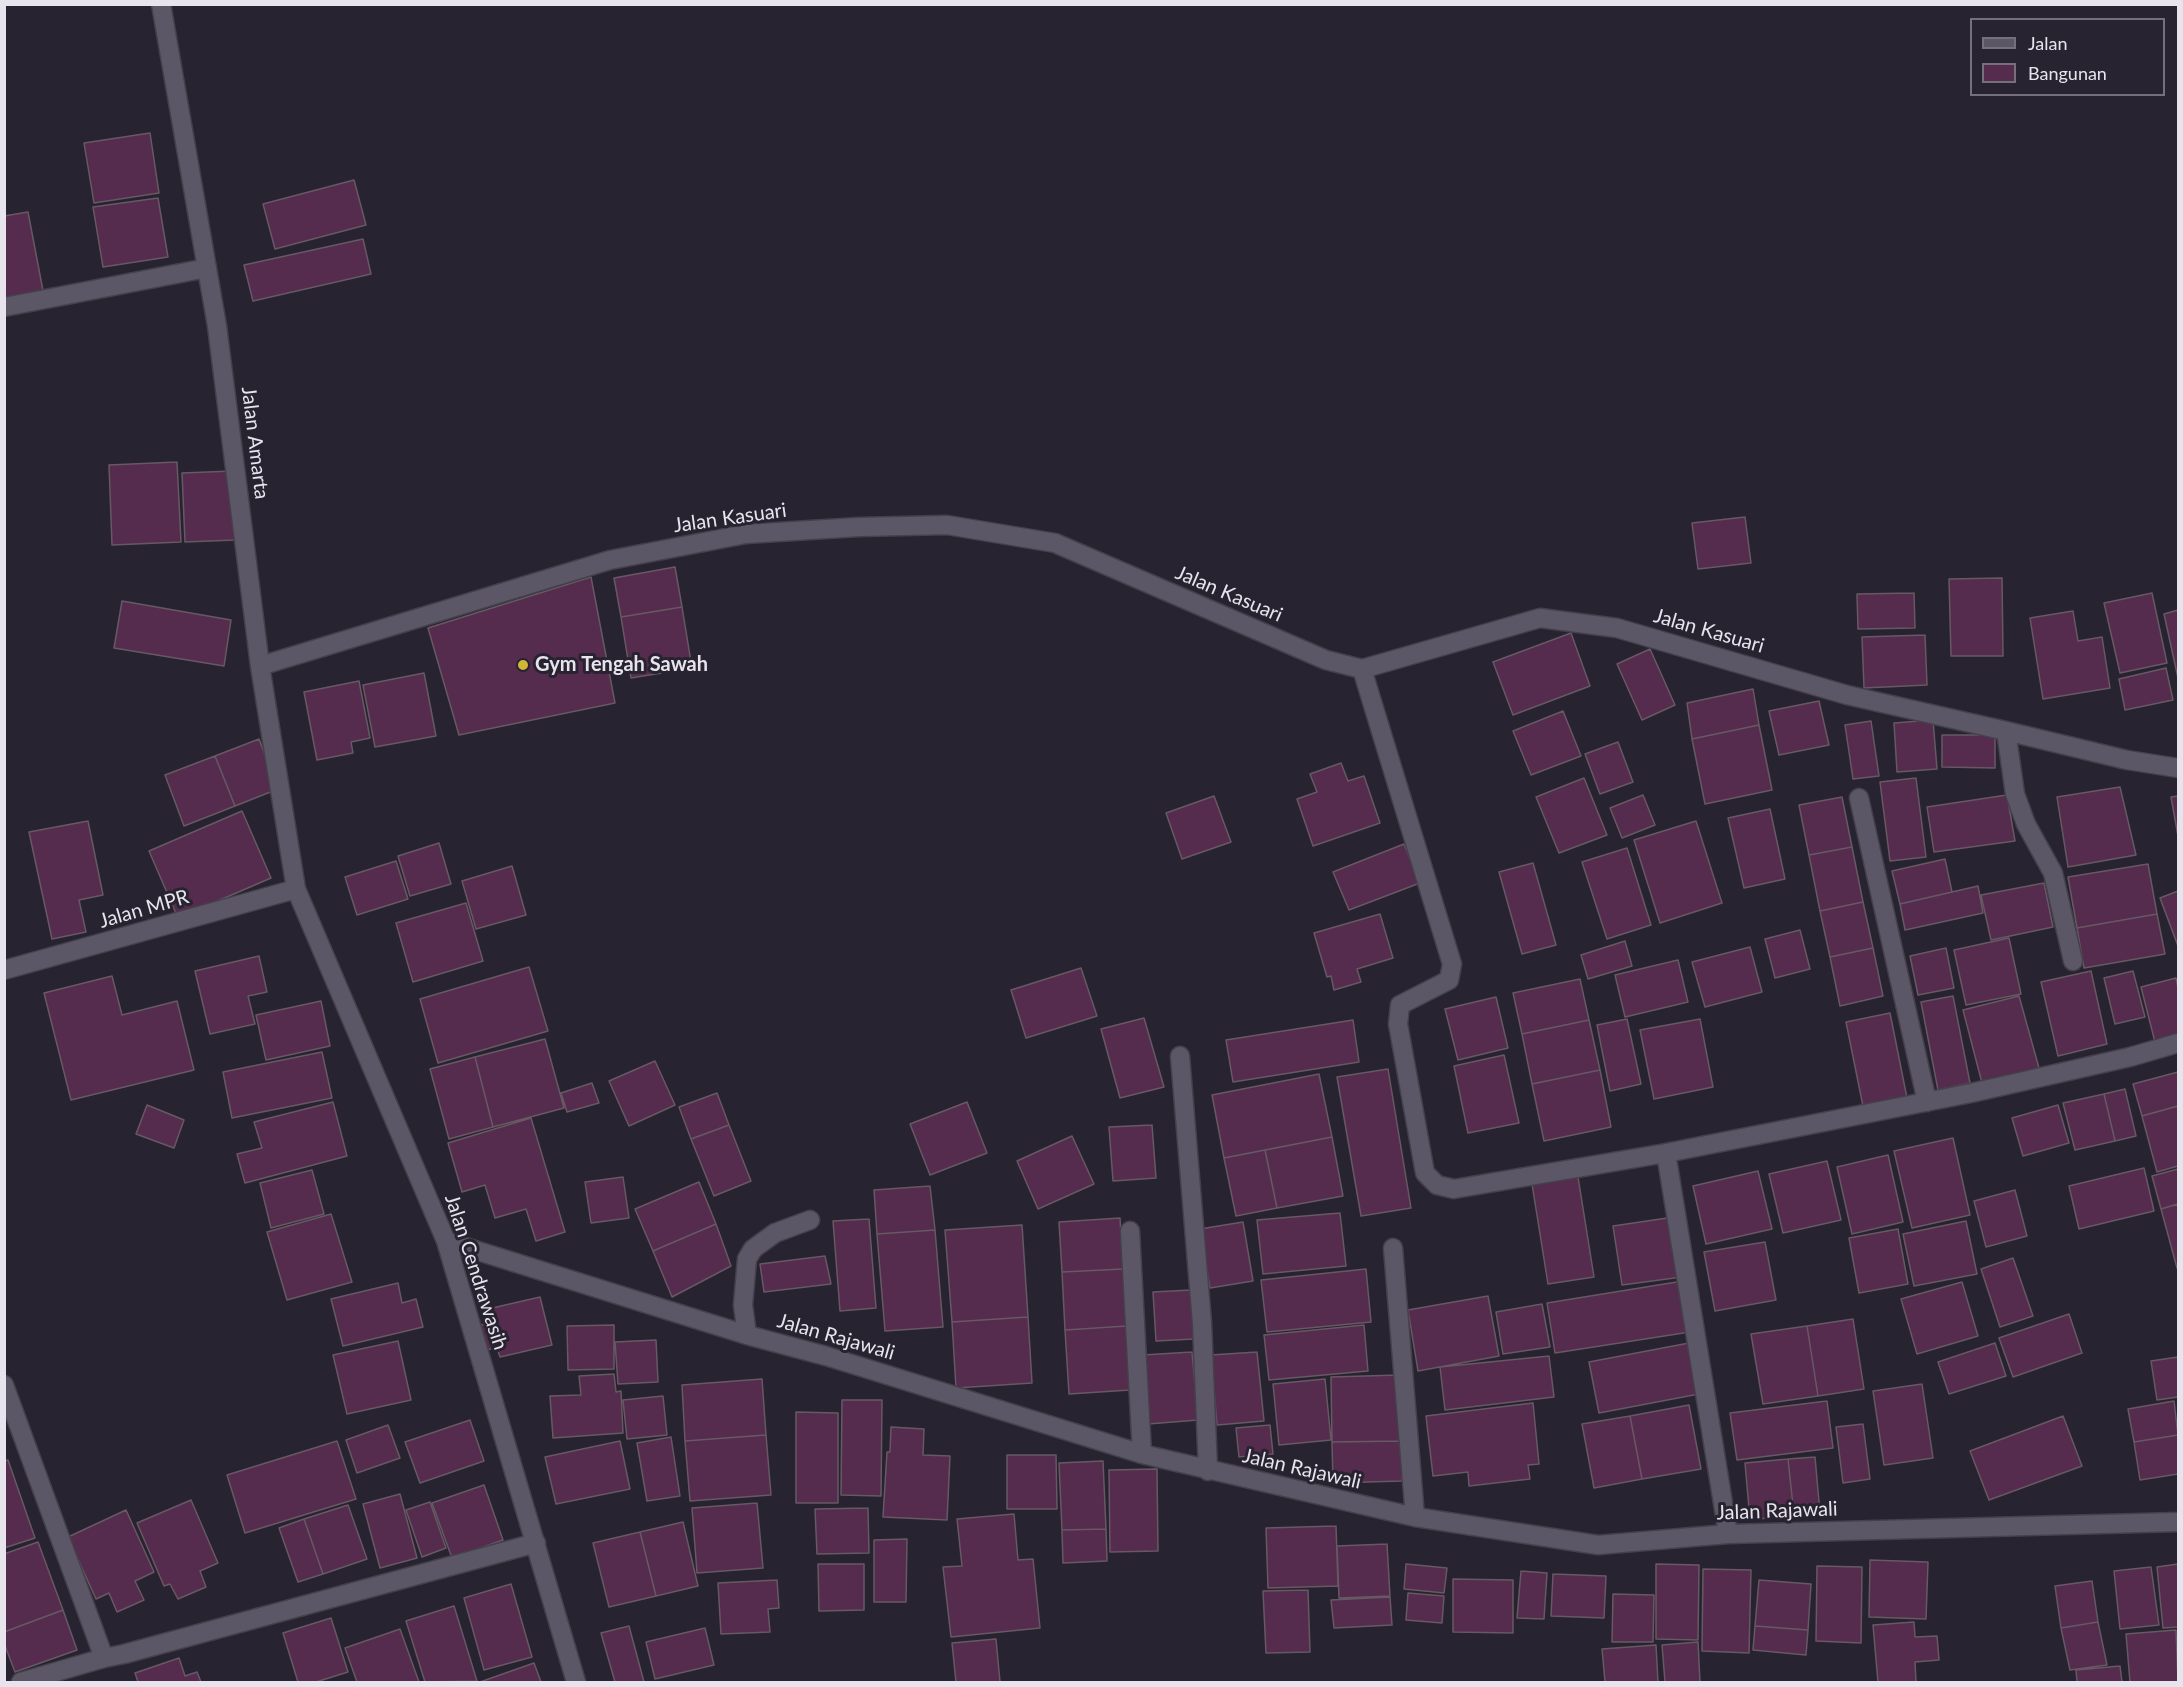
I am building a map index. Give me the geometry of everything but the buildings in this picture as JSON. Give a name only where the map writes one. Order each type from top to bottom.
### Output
[{"type":"street","name":"Jalan Amarta","points":[[161,4],[217,326],[261,666],[296,889]]},
{"type":"street","points":[[4,307],[207,268]]},
{"type":"street","name":"Jalan Kasuari","points":[[261,666],[610,560],[746,534],[859,527],[947,525],[1055,543],[1326,660],[1362,669],[1540,618],[1617,628],[1847,696],[2006,730],[2127,760],[2178,768]]},
{"type":"street","points":[[1362,669],[1452,964],[1449,980],[1400,1005],[1398,1024],[1425,1173],[1437,1185],[1454,1189],[1666,1153],[1926,1102],[2119,1059],[2178,1043]]},
{"type":"street","points":[[2006,730],[2015,794],[2026,824],[2053,873],[2073,961]]},
{"type":"street","points":[[1859,798],[1926,1102]]},
{"type":"street","name":"Jalan MPR","points":[[4,970],[296,889]]},
{"type":"street","name":"Jalan Cendrawasih","points":[[296,889],[446,1241],[576,1683]]},
{"type":"street","points":[[1180,1056],[1202,1323],[1208,1471]]},
{"type":"street","points":[[1666,1153],[1728,1534]]},
{"type":"street","points":[[747,1335],[743,1305],[747,1260],[753,1249],[775,1233],[810,1220]]},
{"type":"street","points":[[1130,1231],[1142,1454]]},
{"type":"street","name":"Jalan Rajawali","points":[[446,1241],[747,1335],[826,1356],[1142,1454],[1415,1517],[1598,1545],[1728,1534],[2178,1522]]},
{"type":"street","points":[[1393,1248],[1415,1517]]},
{"type":"street","points":[[4,1385],[104,1658]]},
{"type":"street","points":[[21,1683],[104,1658],[536,1543]]},
{"type":"place","name":"Gym Tengah Sawah","points":[[523,665]]}]
